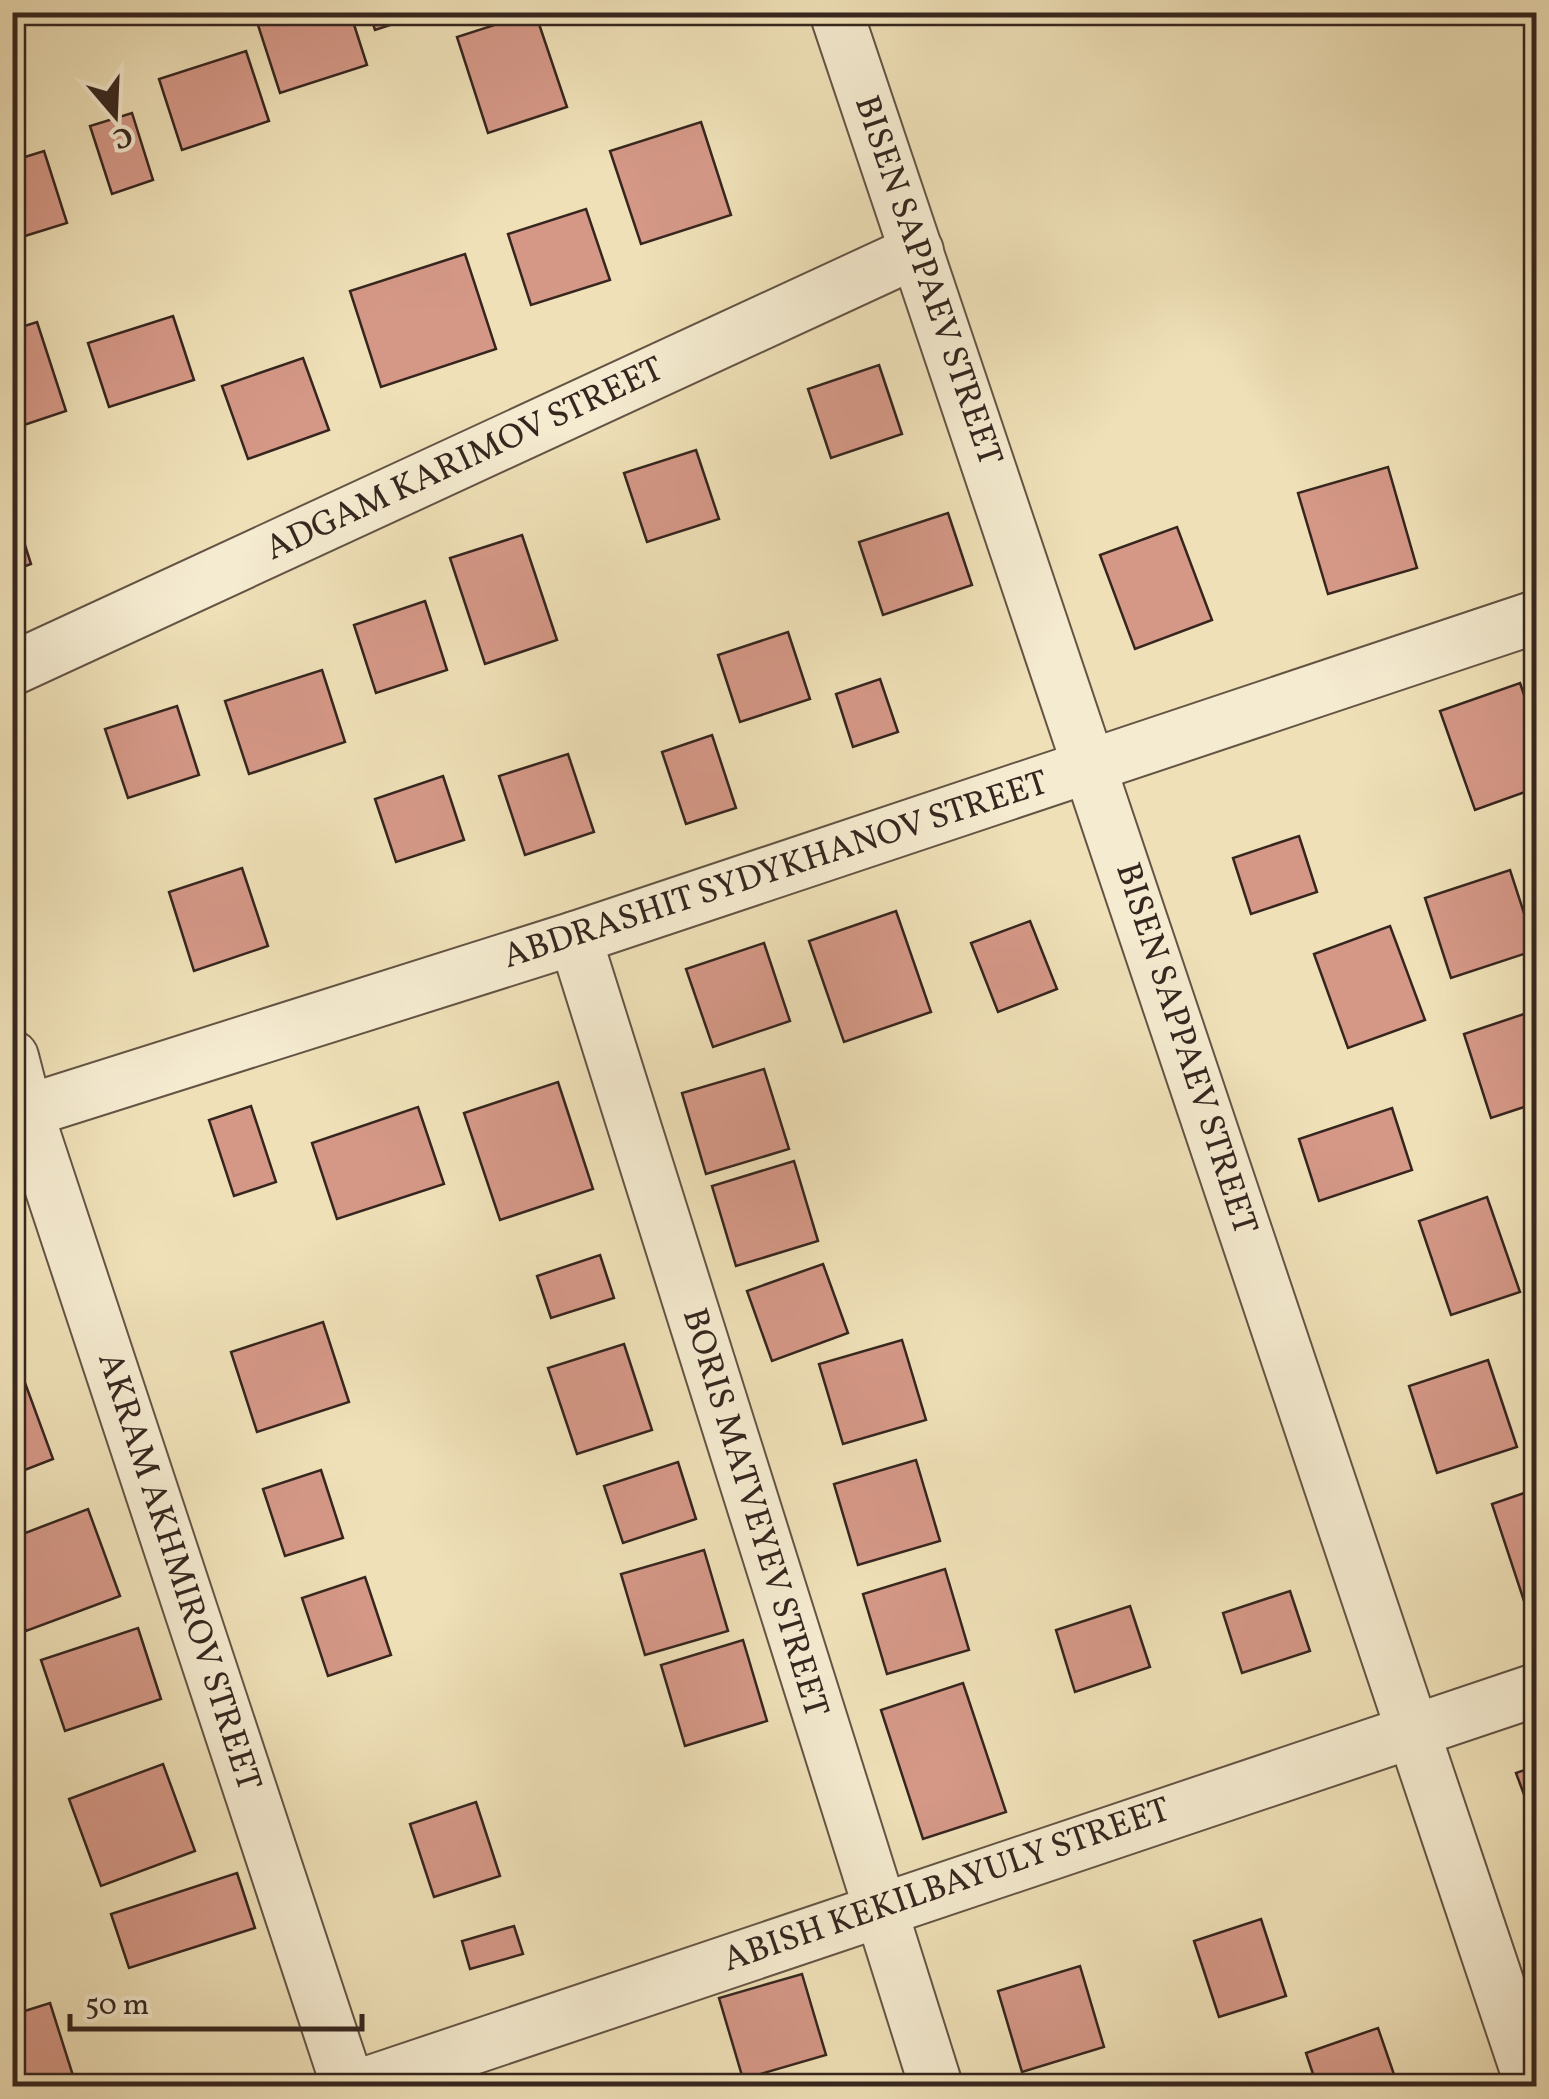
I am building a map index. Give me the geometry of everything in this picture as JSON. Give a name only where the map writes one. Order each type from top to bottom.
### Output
[{"type":"street","name":"BISEN SAPPAEV STREET","points":[[836,12],[1532,2086]]},
{"type":"street","name":"ADGAM KARIMOV STREET","points":[[12,668],[917,251]]},
{"type":"street","name":"ABDRASHIT SYDYKHANOV STREET","points":[[19,1114],[575,938],[1536,617]]},
{"type":"street","name":"BORIS MATVEYEV STREET","points":[[575,938],[877,1909],[936,2086]]},
{"type":"street","name":"AKRAM AKHMIROV STREET","points":[[12,1057],[19,1114],[348,2086]]},
{"type":"street","name":"ABISH KEKILBAYULY STREET","points":[[360,2086],[1536,1690]]},
{"type":"building","points":[[285,12],[350,12],[367,65],[280,93],[257,22]]},
{"type":"building","points":[[369,12],[430,12],[375,30]]},
{"type":"building","points":[[535,12],[567,107],[488,133],[457,37]]},
{"type":"building","points":[[246,51],[269,121],[182,150],[159,79]]},
{"type":"building","points":[[132,113],[153,180],[112,194],[90,126]]},
{"type":"building","points":[[701,122],[731,215],[641,244],[610,151]]},
{"type":"building","points":[[44,151],[67,223],[12,240],[12,161]]},
{"type":"building","points":[[586,209],[610,280],[531,305],[508,234]]},
{"type":"building","points":[[465,254],[496,349],[381,387],[350,291]]},
{"type":"building","points":[[173,316],[194,380],[109,407],[88,343]]},
{"type":"building","points":[[37,322],[66,411],[12,429],[12,330]]},
{"type":"building","points":[[303,358],[329,430],[248,459],[222,386]]},
{"type":"building","points":[[879,365],[902,434],[831,458],[808,389]]},
{"type":"building","points":[[696,450],[719,519],[647,542],[624,473]]},
{"type":"building","points":[[1388,467],[1417,568],[1328,594],[1298,493]]},
{"type":"building","points":[[948,513],[972,585],[883,615],[859,542]]},
{"type":"building","points":[[17,520],[31,564],[12,571],[12,522]]},
{"type":"building","points":[[1177,527],[1212,620],[1135,649],[1100,555]]},
{"type":"building","points":[[522,535],[557,640],[485,664],[450,558]]},
{"type":"building","points":[[425,601],[447,670],[376,693],[354,625]]},
{"type":"building","points":[[788,632],[810,699],[740,722],[718,655]]},
{"type":"building","points":[[322,670],[345,742],[249,774],[225,701]]},
{"type":"building","points":[[880,679],[898,732],[853,747],[836,694]]},
{"type":"building","points":[[1520,683],[1536,730],[1536,788],[1475,810],[1440,711]]},
{"type":"building","points":[[177,706],[199,775],[128,798],[105,729]]},
{"type":"building","points":[[712,735],[736,808],[686,824],[662,752]]},
{"type":"building","points":[[568,754],[594,832],[525,855],[499,776]]},
{"type":"building","points":[[443,776],[464,840],[396,862],[375,799]]},
{"type":"building","points":[[1299,836],[1317,892],[1251,914],[1233,858]]},
{"type":"building","points":[[242,868],[268,946],[194,971],[169,892]]},
{"type":"building","points":[[1510,870],[1536,950],[1451,978],[1425,898]]},
{"type":"building","points":[[896,911],[931,1012],[844,1042],[809,941]]},
{"type":"building","points":[[1030,921],[1057,989],[998,1012],[971,943]]},
{"type":"building","points":[[1390,926],[1425,1020],[1348,1048],[1314,954]]},
{"type":"building","points":[[764,943],[790,1021],[713,1047],[686,969]]},
{"type":"building","points":[[1536,1010],[1536,1103],[1491,1118],[1464,1034]]},
{"type":"building","points":[[764,1069],[789,1149],[706,1174],[682,1093]]},
{"type":"building","points":[[558,1082],[593,1189],[500,1220],[464,1113]]},
{"type":"building","points":[[251,1106],[276,1182],[234,1196],[209,1120]]},
{"type":"building","points":[[418,1107],[444,1184],[337,1219],[312,1143]]},
{"type":"building","points":[[1392,1108],[1412,1170],[1319,1201],[1299,1139]]},
{"type":"building","points":[[794,1161],[818,1241],[736,1266],[712,1186]]},
{"type":"building","points":[[1487,1197],[1520,1292],[1451,1315],[1419,1221]]},
{"type":"building","points":[[600,1255],[614,1298],[551,1318],[537,1276]]},
{"type":"building","points":[[823,1264],[848,1333],[772,1361],[747,1291]]},
{"type":"building","points":[[323,1322],[349,1402],[257,1432],[231,1352]]},
{"type":"building","points":[[902,1340],[926,1420],[843,1444],[819,1364]]},
{"type":"building","points":[[624,1344],[652,1430],[577,1454],[548,1368]]},
{"type":"building","points":[[1488,1360],[1517,1447],[1437,1473],[1409,1386]]},
{"type":"building","points":[[21,1372],[53,1459],[12,1475],[12,1376]]},
{"type":"building","points":[[916,1460],[940,1541],[858,1565],[834,1484]]},
{"type":"building","points":[[678,1462],[696,1519],[623,1543],[604,1486]]},
{"type":"building","points":[[321,1470],[343,1538],[285,1556],[263,1489]]},
{"type":"building","points":[[1536,1489],[1536,1597],[1524,1601],[1492,1504]]},
{"type":"building","points":[[88,1509],[120,1596],[26,1631],[12,1594],[12,1538]]},
{"type":"building","points":[[704,1550],[728,1631],[645,1655],[621,1574]]},
{"type":"building","points":[[945,1569],[969,1650],[887,1674],[863,1594]]},
{"type":"building","points":[[365,1577],[391,1655],[328,1676],[302,1598]]},
{"type":"building","points":[[1290,1591],[1310,1651],[1242,1673],[1223,1613]]},
{"type":"building","points":[[1130,1606],[1150,1667],[1075,1692],[1056,1630]]},
{"type":"building","points":[[138,1628],[161,1699],[65,1731],[41,1660]]},
{"type":"building","points":[[743,1640],[767,1721],[685,1746],[661,1665]]},
{"type":"building","points":[[963,1683],[1006,1812],[923,1839],[881,1710]]},
{"type":"building","points":[[163,1764],[195,1851],[101,1886],[69,1799]]},
{"type":"building","points":[[1536,1766],[1536,1827],[1516,1773]]},
{"type":"building","points":[[476,1802],[500,1876],[434,1897],[410,1824]]},
{"type":"building","points":[[237,1873],[255,1928],[129,1968],[111,1914]]},
{"type":"building","points":[[1261,1919],[1286,1996],[1219,2017],[1194,1941]]},
{"type":"building","points":[[514,1926],[523,1954],[470,1969],[462,1941]]},
{"type":"building","points":[[1080,1966],[1104,2047],[1022,2072],[998,1991]]},
{"type":"building","points":[[802,1974],[826,2055],[743,2079],[719,1998]]},
{"type":"building","points":[[50,2003],[76,2085],[14,2086],[12,2015]]},
{"type":"building","points":[[1378,2028],[1398,2086],[1317,2086],[1306,2053]]}]
